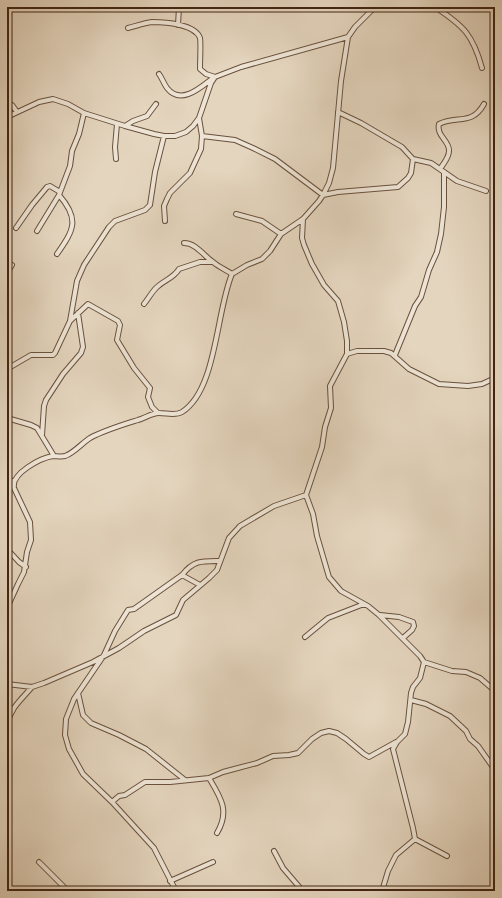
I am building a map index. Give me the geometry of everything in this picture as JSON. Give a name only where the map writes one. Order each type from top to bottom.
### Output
[{"type":"street","points":[[178,25],[179,7]]},
{"type":"street","points":[[7,484],[15,480],[31,464],[54,456],[63,457],[68,455],[91,438],[158,413],[168,414],[181,412],[194,404],[202,389],[214,352],[216,333],[232,274],[262,258],[270,251],[281,234],[303,219],[320,201],[329,183],[333,168],[338,112],[348,37],[355,27],[375,7]]},
{"type":"street","points":[[435,7],[465,30],[477,50],[482,68]]},
{"type":"street","points":[[128,28],[151,22],[170,23],[190,28],[197,33],[201,42],[200,69],[206,74],[215,77]]},
{"type":"street","points":[[159,74],[167,88],[176,94],[192,94],[215,77],[241,67],[348,37]]},
{"type":"street","points":[[7,118],[39,102],[53,99],[68,104],[84,113],[118,124],[164,136],[175,136],[186,132],[199,118],[211,83],[215,77]]},
{"type":"street","points":[[7,103],[17,112]]},
{"type":"street","points":[[126,126],[147,116],[156,104]]},
{"type":"street","points":[[440,169],[449,152],[449,149],[440,135],[438,127],[439,124],[472,117],[480,111],[484,104]]},
{"type":"street","points":[[338,112],[361,123],[402,147],[413,159],[431,163],[457,181],[486,192]]},
{"type":"street","points":[[37,231],[59,194],[70,166],[72,151],[79,134],[84,113]]},
{"type":"street","points":[[165,221],[164,206],[170,193],[190,173],[201,149],[202,136],[199,118]]},
{"type":"street","points":[[116,160],[115,147],[118,124]]},
{"type":"street","points":[[7,369],[30,355],[53,355],[70,321],[77,281],[84,265],[109,227],[115,221],[145,210],[150,205],[155,172],[164,136]]},
{"type":"street","points":[[202,136],[235,140],[276,159],[323,195],[338,192],[398,187],[408,178],[411,173],[413,159]]},
{"type":"street","points":[[395,355],[415,306],[421,297],[429,270],[437,252],[443,214],[444,173]]},
{"type":"street","points":[[16,228],[32,204],[47,186],[50,186],[59,194],[68,206],[72,220],[72,229],[68,238],[57,254]]},
{"type":"street","points":[[236,214],[262,221],[281,234]]},
{"type":"street","points":[[303,219],[302,238],[314,269],[324,285],[338,301],[345,328],[347,354],[330,386],[331,408],[325,427],[322,447],[306,495],[313,514],[317,536],[329,577],[341,591],[364,604],[379,615],[403,638],[424,662],[452,671],[466,672],[480,678],[495,691]]},
{"type":"street","points":[[184,243],[195,246],[213,262],[232,274]]},
{"type":"street","points":[[144,304],[156,288],[168,279],[175,276],[179,269],[200,262],[213,262]]},
{"type":"street","points":[[7,273],[12,265]]},
{"type":"street","points":[[70,321],[88,304],[118,321],[120,325],[117,340],[134,368],[150,388],[148,397],[152,407],[158,413]]},
{"type":"street","points":[[42,435],[44,406],[46,400],[63,374],[81,353],[82,348],[78,313]]},
{"type":"street","points":[[347,354],[357,351],[384,351],[395,355],[408,369],[439,384],[468,386],[482,384],[495,378]]},
{"type":"street","points":[[7,418],[37,428],[54,456]]},
{"type":"street","points":[[7,608],[26,567],[27,552],[32,532],[30,522],[14,488],[13,484],[15,480]]},
{"type":"street","points":[[7,724],[9,714],[32,687],[81,667],[119,648],[144,631],[176,615],[184,600],[214,574],[229,538],[240,526],[274,506],[306,495]]},
{"type":"street","points":[[7,550],[26,567]]},
{"type":"street","points":[[176,891],[154,848],[112,802],[83,774],[69,749],[65,735],[66,719],[74,699],[104,655],[115,631],[128,610],[134,609],[182,575],[188,568],[200,561],[220,561]]},
{"type":"street","points":[[182,575],[200,586]]},
{"type":"street","points":[[306,637],[328,618],[364,604]]},
{"type":"street","points":[[379,615],[399,617],[413,622],[414,626],[412,630],[403,638]]},
{"type":"street","points":[[415,839],[414,828],[393,749],[397,742],[405,734],[413,687],[420,678],[424,662]]},
{"type":"street","points":[[7,684],[32,687]]},
{"type":"street","points":[[78,693],[83,715],[91,723],[146,749],[185,780]]},
{"type":"street","points":[[411,700],[426,704],[450,716],[466,731],[470,739],[478,746],[495,770]]},
{"type":"street","points":[[112,802],[119,796],[125,795],[145,782],[170,782],[209,778],[223,772],[257,763],[273,756],[289,755],[298,752],[321,733],[329,731],[338,733],[369,757],[397,742]]},
{"type":"street","points":[[209,778],[217,791],[224,810],[221,827],[217,834]]},
{"type":"street","points":[[415,839],[447,856]]},
{"type":"street","points":[[382,891],[388,871],[396,855],[415,839]]},
{"type":"street","points":[[274,850],[283,868],[301,889],[346,891]]},
{"type":"street","points":[[39,862],[68,891]]},
{"type":"street","points":[[170,881],[213,862]]}]
